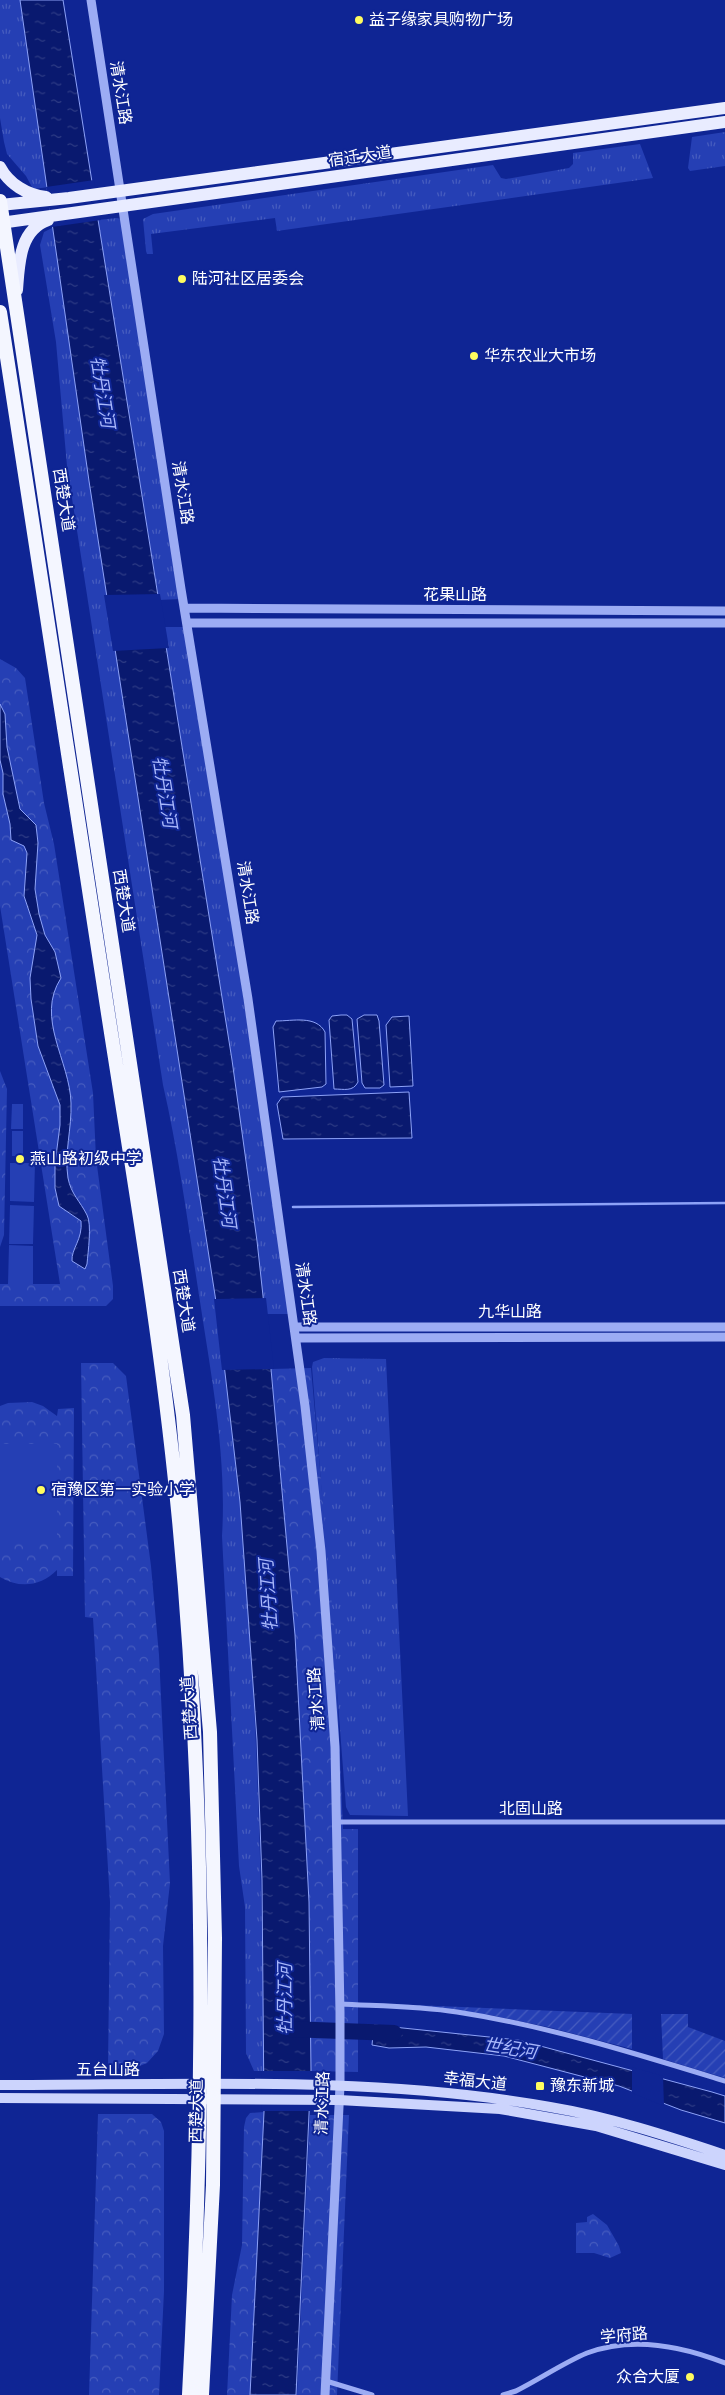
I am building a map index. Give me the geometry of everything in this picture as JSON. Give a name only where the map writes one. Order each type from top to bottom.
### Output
[{"type":"highway","name":"西楚大道","points":[[0,204],[182,1416],[210,1732],[216,2092],[214,2184],[202,2395]]},
{"type":"highway","name":"西楚大道","points":[[0,312],[156,1321],[178,1505],[195,1747],[200,1885],[198,2187],[189,2395]]},
{"type":"main road","name":"宿迁大道","points":[[0,204],[117,192],[725,108]]},
{"type":"main road","name":"宿迁大道","points":[[2,222],[57,216],[725,122]]},
{"type":"main road","points":[[0,167],[13,183],[23,190],[38,196],[68,198]]},
{"type":"main road","points":[[15,303],[19,264],[28,236],[42,222],[57,216]]},
{"type":"main road","name":"五台山路","points":[[0,2085],[198,2092]]},
{"type":"main road","name":"幸福大道","points":[[216,2092],[237,2085],[340,2086],[460,2095],[551,2107],[661,2133],[725,2155]]},
{"type":"main road","name":"幸福大道","points":[[216,2092],[238,2099],[339,2100],[447,2105],[541,2115],[596,2126],[725,2165]]},
{"type":"main road","name":"五台山路","points":[[0,2098],[216,2092]]},
{"type":"street","name":"清水江路","points":[[91,0],[119,207],[247,990],[296,1338],[321,1551],[335,1747],[340,2008],[340,2086],[326,2395]]},
{"type":"street","name":"花果山路","points":[[185,608],[725,610]]},
{"type":"street","name":"花果山路","points":[[187,623],[725,623]]},
{"type":"street","name":"九华山路","points":[[294,1327],[725,1327]]},
{"type":"street","name":"九华山路","points":[[296,1338],[725,1338]]},
{"type":"street","name":"北固山路","points":[[336,1822],[725,1822]]},
{"type":"street","points":[[340,2008],[421,2008],[492,2018],[629,2052],[725,2081]]},
{"type":"street","name":"学府路","points":[[504,2395],[516,2391],[587,2353],[607,2348],[639,2345],[668,2346],[695,2351],[725,2363]]},
{"type":"street","points":[[326,2381],[372,2395]]},
{"type":"green space","points":[[0,0],[20,0],[49,187],[33,189],[26,176],[7,154],[0,118]]},
{"type":"green space","points":[[725,132],[725,166],[690,171],[688,168],[692,137]]},
{"type":"green space","points":[[640,144],[653,178],[277,231],[275,218],[151,234],[153,254],[147,254],[146,251],[143,219],[153,214],[493,165],[501,178],[506,179],[569,168],[573,164],[573,153]]},
{"type":"green space","points":[[121,219],[180,599],[159,600],[98,220]]},
{"type":"green space","points":[[54,227],[81,419],[226,1374],[240,1502],[255,1715],[262,1929],[264,2071],[254,2071],[246,2053],[245,1907],[239,1866],[222,1536],[222,1475],[217,1415],[183,1190],[163,1085],[67,466],[56,342],[40,245],[44,232]]},
{"type":"green space","points":[[163,627],[184,627],[238,961],[290,1314],[265,1314],[232,1060]]},
{"type":"green space","points":[[0,659],[16,668],[25,678],[44,803],[54,844],[93,1093],[96,1158],[113,1286],[113,1299],[106,1306],[0,1306],[0,1284],[60,1284],[0,906]]},
{"type":"green space","points":[[0,1071],[7,1089],[4,1235],[0,1247]]},
{"type":"green space","points":[[12,1104],[23,1104],[23,1129],[11,1129]]},
{"type":"green space","points":[[12,1131],[23,1131],[23,1156],[12,1156]]},
{"type":"green space","points":[[10,1163],[35,1163],[34,1202],[10,1201]]},
{"type":"green space","points":[[10,1205],[34,1206],[33,1244],[9,1244]]},
{"type":"green space","points":[[9,1245],[33,1246],[33,1284],[8,1284]]},
{"type":"green space","points":[[324,1358],[386,1359],[408,1816],[350,1815],[346,1807],[312,1367],[313,1362]]},
{"type":"green space","points":[[81,1363],[113,1363],[126,1376],[151,1566],[159,1655],[170,1883],[163,1946],[164,2034],[158,2051],[147,2063],[132,2069],[108,2068],[110,1902],[93,1618],[85,1617]]},
{"type":"green space","points":[[311,1368],[335,1639],[343,1829],[358,1829],[358,2072],[311,2071],[309,1902],[295,1635],[271,1369]]},
{"type":"green space","name":"宿豫区第一实验小学","points":[[32,1402],[43,1406],[57,1416],[58,1409],[74,1408],[73,1576],[57,1576],[57,1570],[44,1580],[23,1584],[0,1577],[0,1406],[8,1403]]},
{"type":"green space","points":[[0,1444],[57,1444],[57,1541],[0,1541]]},
{"type":"green space","points":[[365,2003],[632,2014],[632,2049],[548,2027],[490,2015]]},
{"type":"green space","points":[[661,2014],[688,2014],[688,2027],[725,2041],[725,2078],[663,2059]]},
{"type":"green space","points":[[264,2112],[250,2395],[227,2395],[232,2295],[242,2245],[244,2127],[246,2118],[250,2113]]},
{"type":"green space","points":[[98,2114],[152,2114],[161,2122],[164,2131],[164,2291],[159,2395],[89,2395]]},
{"type":"green space","points":[[310,2115],[349,2115],[337,2395],[297,2395]]},
{"type":"green space","points":[[593,2214],[607,2225],[621,2253],[610,2258],[594,2253],[576,2253],[576,2223],[587,2222],[587,2217]]},
{"type":"water","name":"牡丹江河","points":[[20,0],[63,0],[232,1060],[257,1241],[271,1369],[295,1635],[309,1902],[311,2071],[296,2395],[250,2395],[264,2112],[262,1880],[257,1740],[240,1502],[219,1321],[89,481]]},
{"type":"water","points":[[0,704],[5,714],[7,747],[20,809],[36,825],[38,843],[35,889],[39,914],[45,935],[55,952],[61,978],[54,993],[51,1008],[52,1024],[69,1087],[71,1103],[67,1159],[69,1184],[87,1215],[89,1225],[87,1264],[85,1269],[72,1261],[73,1252],[79,1238],[81,1221],[59,1206],[55,1188],[60,1105],[38,1046],[30,978],[37,935],[24,896],[27,853],[24,846],[11,840],[10,824],[3,794],[3,773],[0,760]]},
{"type":"water","points":[[347,1015],[352,1019],[358,1082],[354,1087],[348,1089],[334,1089],[329,1020],[332,1016]]},
{"type":"water","points":[[364,1015],[377,1015],[379,1021],[384,1085],[380,1088],[365,1088],[362,1083],[357,1019]]},
{"type":"water","points":[[409,1016],[413,1086],[390,1087],[386,1025],[392,1017]]},
{"type":"water","points":[[276,1021],[310,1021],[316,1023],[325,1032],[326,1084],[322,1087],[279,1092],[273,1027]]},
{"type":"water","points":[[409,1092],[412,1138],[283,1139],[277,1104],[282,1097]]},
{"type":"water","points":[[374,2025],[518,2040],[712,2092],[725,2096],[725,2123],[681,2110],[619,2086],[504,2056],[426,2047],[389,2048],[372,2045]]},
{"type":"pier","points":[[94,180],[101,220],[52,227],[46,187]]},
{"type":"pier","points":[[160,594],[169,648],[113,651],[104,595]]},
{"type":"pier","points":[[266,1298],[274,1369],[222,1370],[214,1299]]},
{"type":"pier","points":[[632,2067],[663,2076],[664,2106],[632,2093]]},
{"type":"pier","points":[[261,2071],[313,2071],[311,2111],[262,2111]]},
{"type":"waterway","points":[[293,1207],[725,1203]]},
{"type":"waterway","name":"世纪河","points":[[289,2029],[394,2033]]},
{"type":"place","name":"益子缘家具购物广场","points":[[359,20]]},
{"type":"place","name":"陆河社区居委会","points":[[182,279]]},
{"type":"place","name":"华东农业大市场","points":[[474,356]]},
{"type":"place","name":"燕山路初级中学","points":[[20,1159]]},
{"type":"place","name":"宿豫区第一实验小学","points":[[41,1490]]},
{"type":"place","name":"豫东新城","points":[[540,2086]]},
{"type":"place","name":"众合大厦","points":[[690,2377]]}]
